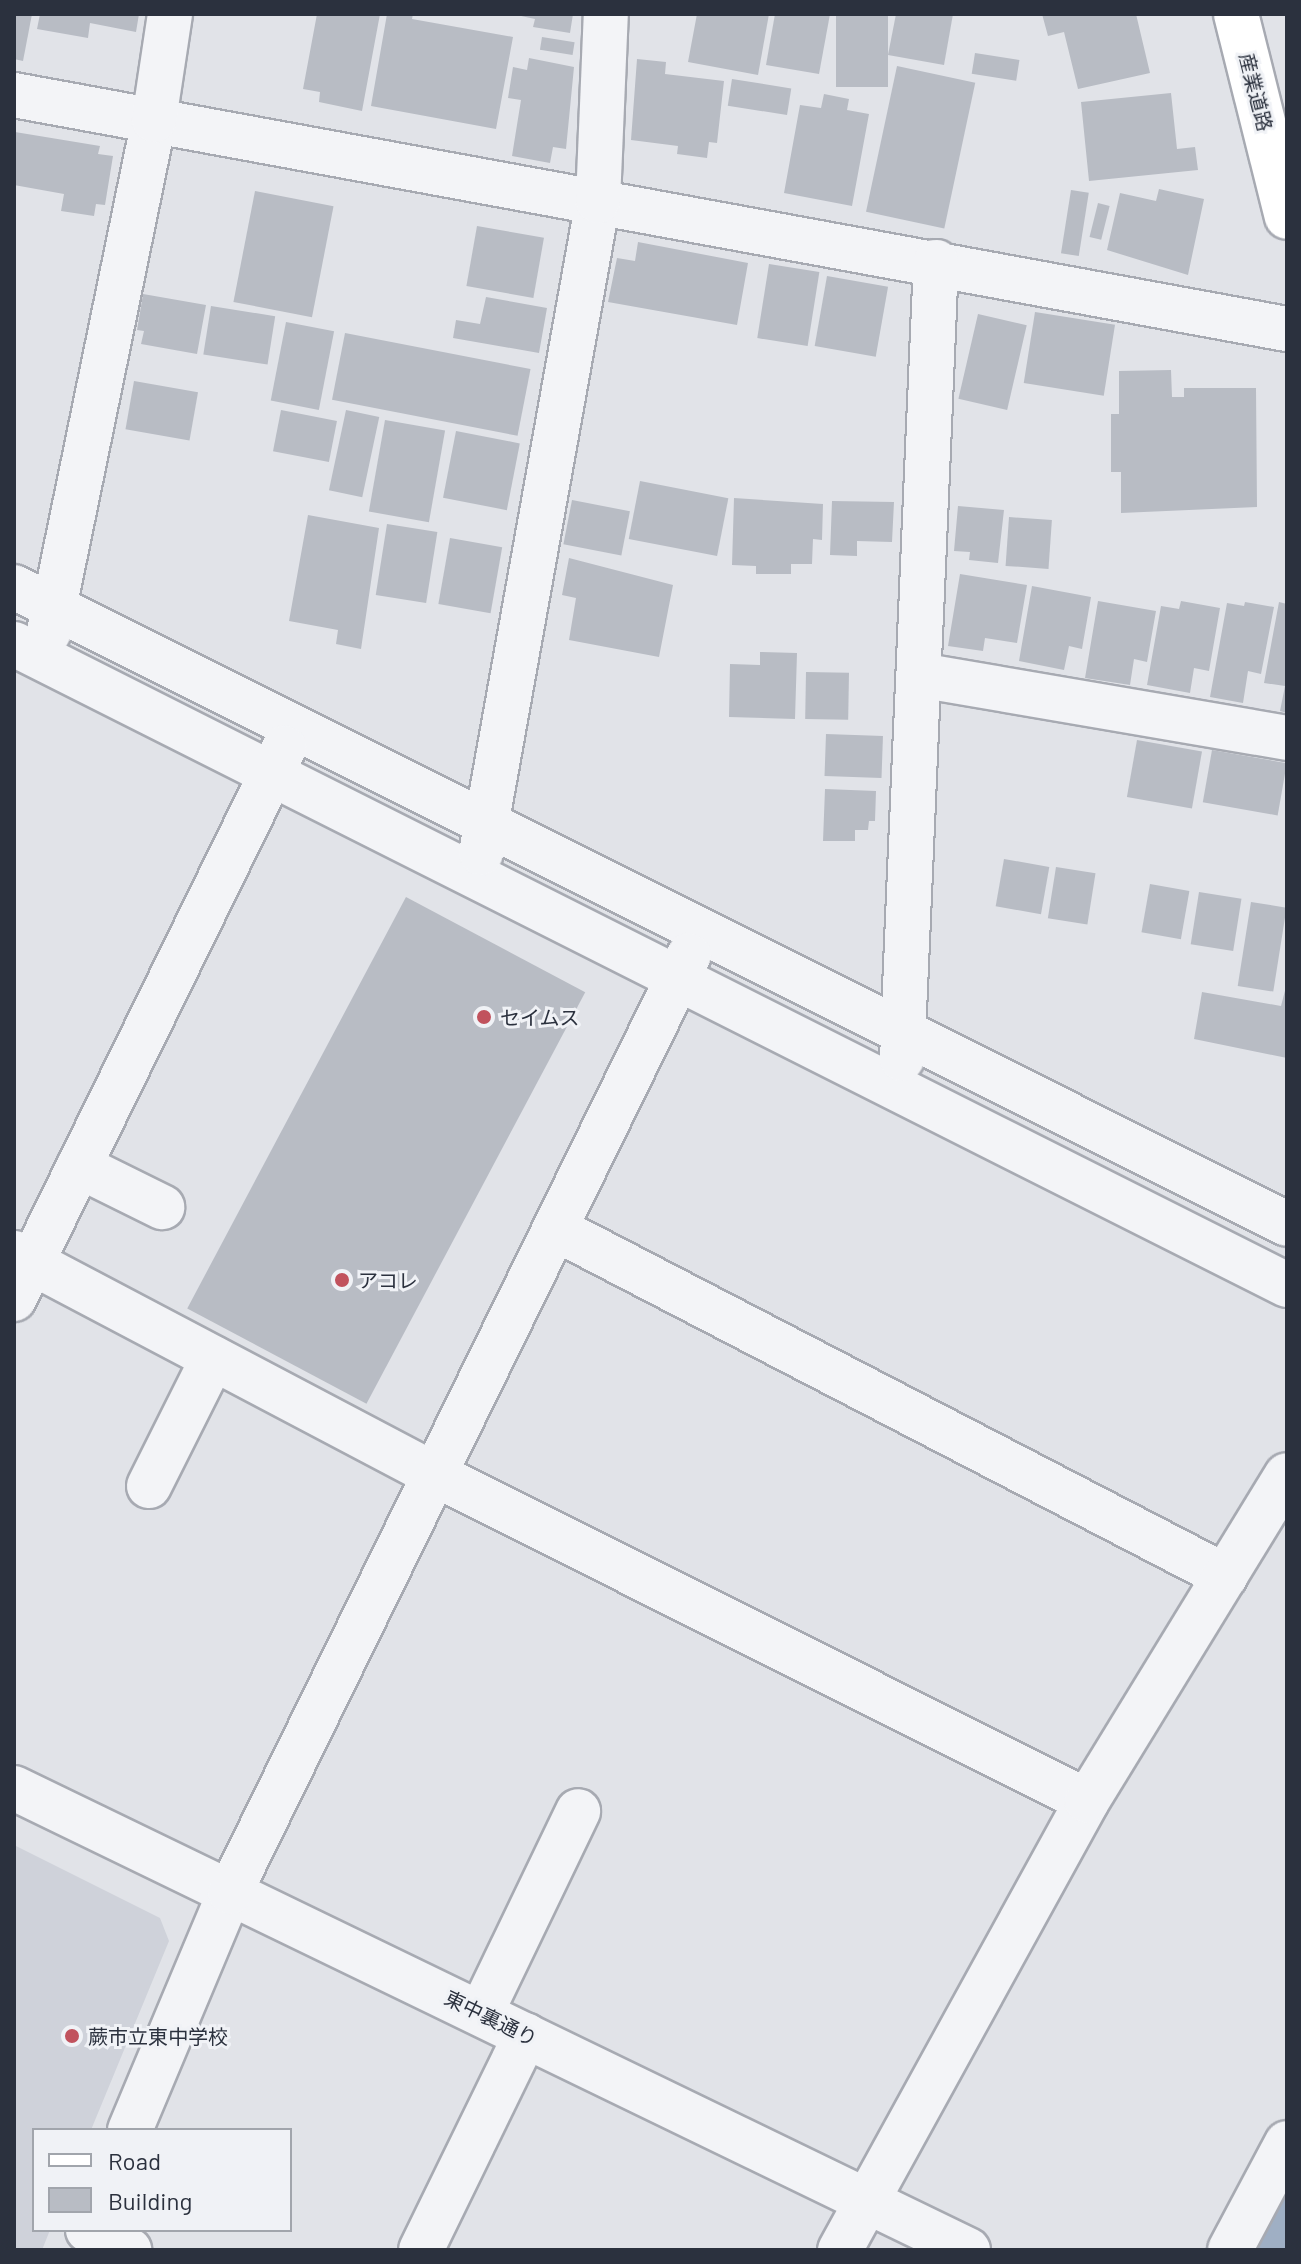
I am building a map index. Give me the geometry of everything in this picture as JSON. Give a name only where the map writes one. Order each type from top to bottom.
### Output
[{"type":"main road","name":"産業道路","points":[[1236,14],[1287,217]]},
{"type":"street","points":[[170,14],[154,120],[54,606],[28,651],[1287,1285]]},
{"type":"street","points":[[478,879],[485,825],[598,201],[606,14]]},
{"type":"street","points":[[14,95],[936,262],[1287,329]]},
{"type":"street","points":[[898,1087],[905,1033],[936,262]]},
{"type":"street","points":[[14,587],[1287,1224]]},
{"type":"street","points":[[919,675],[1287,738]]},
{"type":"street","points":[[294,729],[79,1166],[20,1272],[213,1358],[434,1474],[1087,1801]]},
{"type":"street","points":[[131,2128],[230,1892],[678,981],[700,930]]},
{"type":"street","points":[[79,1166],[162,1207]]},
{"type":"street","points":[[556,1229],[1225,1576]]},
{"type":"street","points":[[149,1486],[213,1358]]},
{"type":"street","points":[[840,2250],[1087,1801],[1287,1475]]},
{"type":"street","name":"東中裏通り","points":[[14,1788],[968,2250]]},
{"type":"street","points":[[481,2013],[578,1811]]},
{"type":"street","points":[[421,2250],[526,2035]]},
{"type":"street","points":[[1230,2250],[1287,2143]]},
{"type":"street","points":[[92,2232],[129,2250]]},
{"type":"shaded area","name":"蕨市立東中学校","points":[[14,1845],[160,1918],[169,1941],[92,2128],[32,2128],[32,2232],[49,2232],[42,2250],[14,2250]]},
{"type":"building","points":[[14,14],[32,14],[23,61],[14,59]]},
{"type":"building","points":[[40,14],[139,14],[136,32],[90,23],[88,38],[37,29]]},
{"type":"building","points":[[317,14],[380,14],[362,111],[319,102],[320,92],[303,89]]},
{"type":"building","points":[[387,14],[413,14],[412,19],[513,37],[496,129],[371,106]]},
{"type":"building","points":[[512,14],[573,14],[570,33],[533,27],[535,19]]},
{"type":"building","points":[[697,14],[769,14],[758,75],[688,62]]},
{"type":"building","points":[[775,14],[830,14],[819,74],[766,65]]},
{"type":"building","points":[[836,14],[888,14],[888,87],[836,87]]},
{"type":"building","points":[[896,14],[953,14],[944,65],[888,55]]},
{"type":"building","points":[[1042,14],[1136,14],[1150,73],[1078,89],[1064,32],[1048,36]]},
{"type":"building","points":[[542,37],[575,42],[573,55],[540,50]]},
{"type":"building","points":[[975,53],[1019,60],[1016,81],[972,74]]},
{"type":"building","points":[[529,58],[574,67],[566,149],[553,147],[550,163],[512,156],[521,100],[508,98],[513,67],[527,70]]},
{"type":"building","points":[[637,59],[666,62],[665,74],[724,81],[717,143],[709,142],[707,158],[677,154],[678,146],[631,140]]},
{"type":"building","points":[[897,66],[975,83],[944,228],[866,212]]},
{"type":"building","points":[[732,79],[791,88],[787,115],[728,106]]},
{"type":"building","points":[[1171,93],[1177,149],[1195,147],[1198,170],[1089,181],[1081,102]]},
{"type":"building","points":[[824,94],[849,99],[847,110],[869,114],[852,206],[784,193],[800,105],[821,108]]},
{"type":"building","points":[[15,132],[100,146],[98,154],[113,156],[105,205],[96,204],[94,216],[61,211],[64,194],[14,185]]},
{"type":"building","points":[[1159,189],[1204,199],[1188,275],[1107,250],[1120,193],[1156,201]]},
{"type":"building","points":[[1071,190],[1089,193],[1079,256],[1061,253]]},
{"type":"building","points":[[255,191],[334,206],[312,317],[233,302]]},
{"type":"building","points":[[1098,203],[1110,206],[1101,240],[1090,237]]},
{"type":"building","points":[[477,226],[544,238],[533,298],[466,286]]},
{"type":"building","points":[[638,242],[748,263],[737,325],[608,302],[617,258],[635,261]]},
{"type":"building","points":[[769,264],[819,272],[808,346],[757,338]]},
{"type":"building","points":[[827,276],[888,287],[876,357],[815,346]]},
{"type":"building","points":[[143,294],[206,305],[197,354],[141,344],[144,331],[137,330]]},
{"type":"building","points":[[486,297],[547,308],[539,353],[453,338],[456,320],[480,324]]},
{"type":"building","points":[[211,306],[275,316],[268,365],[203,354]]},
{"type":"building","points":[[1035,312],[1115,325],[1104,396],[1024,383]]},
{"type":"building","points":[[978,314],[1027,325],[1007,410],[958,399]]},
{"type":"building","points":[[286,322],[334,331],[319,410],[271,401]]},
{"type":"building","points":[[345,333],[531,369],[518,436],[332,400]]},
{"type":"building","points":[[1171,370],[1172,397],[1184,397],[1184,388],[1256,388],[1257,507],[1121,513],[1121,472],[1111,472],[1111,414],[1119,414],[1119,371]]},
{"type":"building","points":[[134,381],[198,392],[190,441],[125,429]]},
{"type":"building","points":[[281,410],[337,421],[329,462],[273,451]]},
{"type":"building","points":[[346,410],[379,417],[362,497],[329,490]]},
{"type":"building","points":[[385,420],[445,431],[429,522],[369,512]]},
{"type":"building","points":[[456,431],[520,443],[507,510],[443,498]]},
{"type":"building","points":[[640,481],[728,498],[717,556],[629,539]]},
{"type":"building","points":[[734,498],[823,504],[822,540],[813,539],[812,564],[791,564],[791,574],[756,574],[756,566],[732,565]]},
{"type":"building","points":[[572,500],[630,511],[621,555],[563,544]]},
{"type":"building","points":[[832,501],[894,502],[892,542],[857,541],[857,556],[830,555]]},
{"type":"building","points":[[958,506],[1004,510],[998,563],[969,560],[970,552],[954,551]]},
{"type":"building","points":[[308,515],[379,528],[361,649],[336,644],[338,630],[289,621]]},
{"type":"building","points":[[1009,517],[1052,520],[1048,569],[1006,566]]},
{"type":"building","points":[[387,524],[437,532],[426,603],[376,595]]},
{"type":"building","points":[[450,538],[502,547],[491,613],[438,604]]},
{"type":"building","points":[[569,558],[673,585],[659,657],[569,640],[576,598],[562,595]]},
{"type":"building","points":[[960,574],[1027,585],[1017,643],[985,638],[983,651],[948,646]]},
{"type":"building","points":[[1032,586],[1091,597],[1082,649],[1069,646],[1064,670],[1019,661]]},
{"type":"building","points":[[1098,601],[1156,611],[1147,662],[1134,659],[1130,685],[1085,678]]},
{"type":"building","points":[[1181,601],[1220,608],[1209,671],[1194,668],[1190,693],[1147,685],[1161,606],[1179,609]]},
{"type":"building","points":[[1245,602],[1274,607],[1261,674],[1248,671],[1243,703],[1210,697],[1227,603],[1244,606]]},
{"type":"building","points":[[1279,602],[1287,604],[1287,713],[1280,711],[1285,686],[1264,683]]},
{"type":"building","points":[[760,652],[797,653],[795,719],[729,717],[730,664],[760,665]]},
{"type":"building","points":[[806,672],[849,673],[848,720],[805,719]]},
{"type":"building","points":[[826,734],[883,736],[881,778],[825,776]]},
{"type":"building","points":[[1137,740],[1202,751],[1192,809],[1127,797]]},
{"type":"building","points":[[1212,750],[1287,763],[1278,815],[1203,802]]},
{"type":"building","points":[[825,789],[876,791],[875,821],[869,821],[868,830],[855,830],[855,841],[823,841]]},
{"type":"building","points":[[1004,859],[1049,867],[1041,914],[996,906]]},
{"type":"building","points":[[1056,867],[1096,873],[1087,925],[1048,918]]},
{"type":"building","points":[[1150,884],[1189,891],[1181,939],[1141,932]]},
{"type":"building","points":[[1199,892],[1241,899],[1233,951],[1191,944]]},
{"type":"building","points":[[406,897],[585,992],[366,1404],[187,1308]]},
{"type":"building","points":[[1251,902],[1287,908],[1273,992],[1238,986]]},
{"type":"building","points":[[1287,983],[1287,1058],[1194,1039],[1202,992],[1281,1006]]},
{"type":"waterway","points":[[1263,2250],[1287,2207]]},
{"type":"place","name":"セイムス","points":[[484,1017]]},
{"type":"place","name":"アコレ","points":[[342,1280]]},
{"type":"place","name":"蕨市立東中学校","points":[[72,2036]]}]
